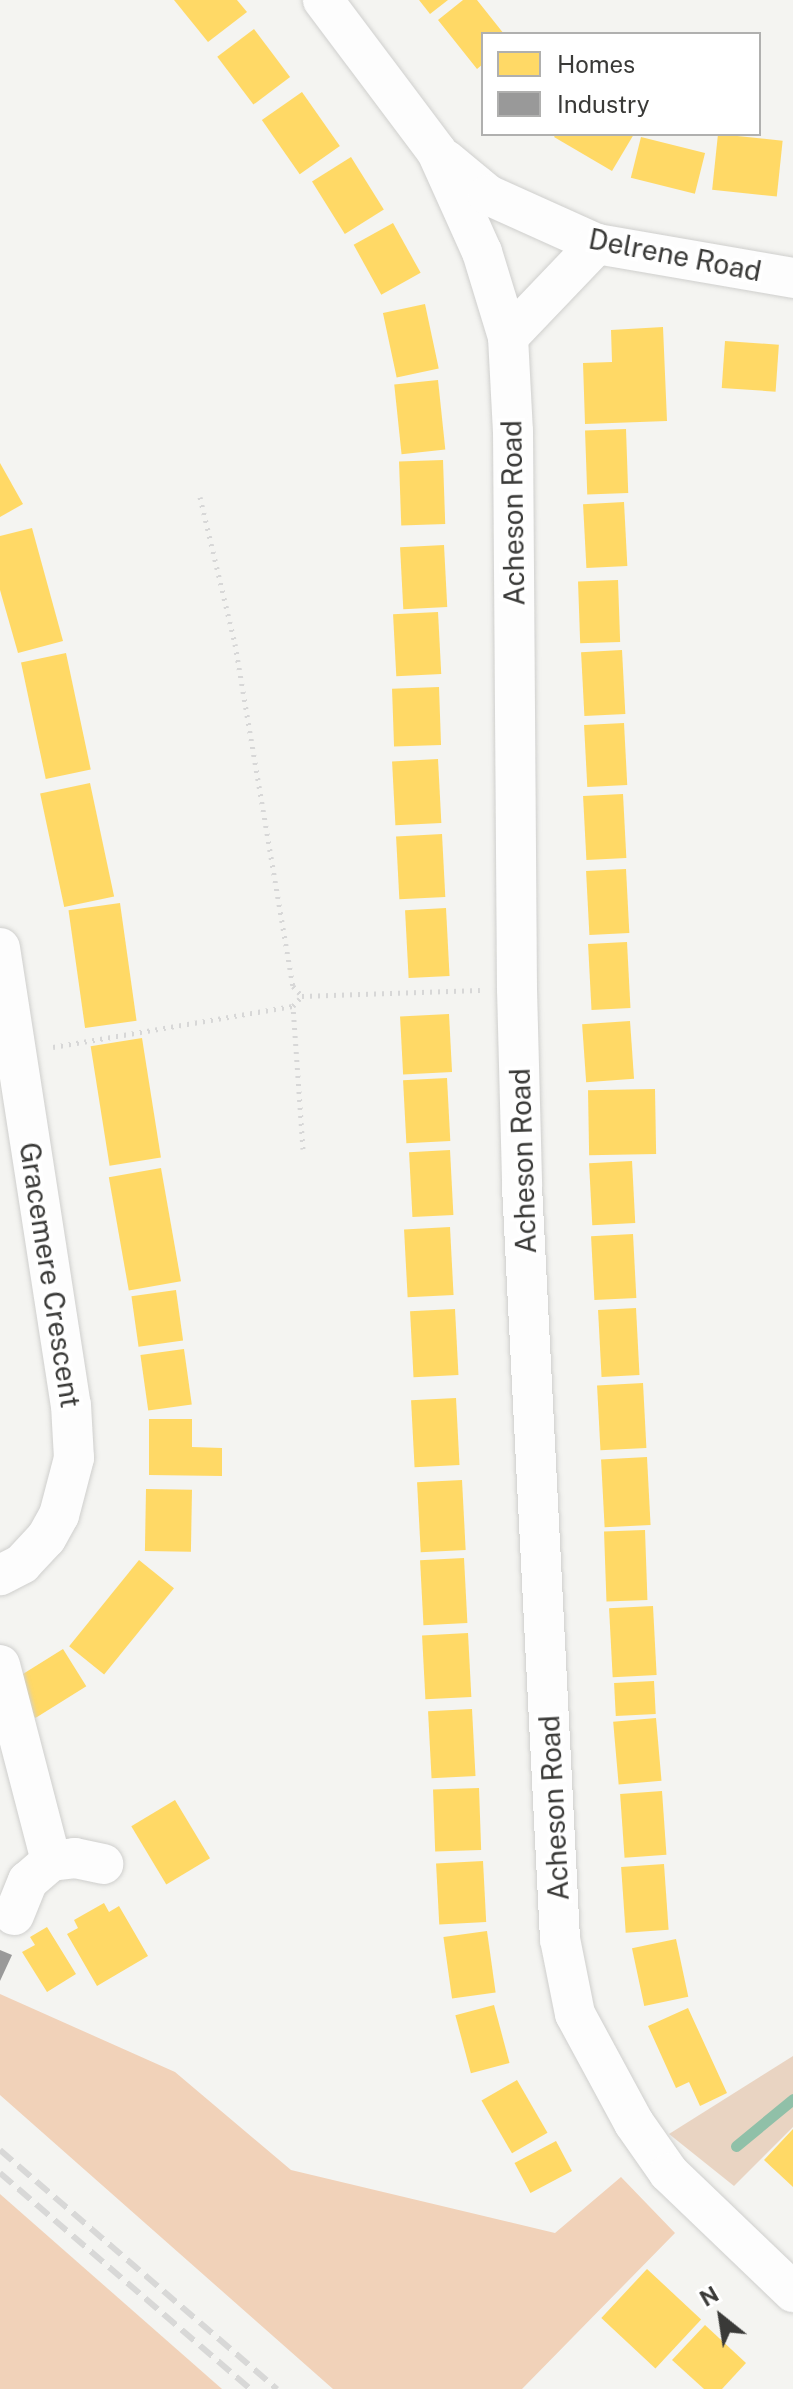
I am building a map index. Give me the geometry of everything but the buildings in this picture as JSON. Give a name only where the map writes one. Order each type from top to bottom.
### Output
[{"type":"street","name":"Acheson Road","points":[[323,0],[437,152],[482,252],[508,337],[513,431],[517,989],[522,1186],[560,1939],[575,2014],[634,2123],[669,2173],[793,2292]]},
{"type":"street","name":"Delrene Road","points":[[437,152],[488,195],[597,244],[793,278]]},
{"type":"street","points":[[508,337],[575,263],[597,244]]},
{"type":"street","name":"Gracemere Crescent","points":[[0,948],[71,1405],[74,1458],[59,1515],[46,1538],[22,1564],[0,1575]]},
{"type":"street","points":[[0,1665],[51,1861]]},
{"type":"street","points":[[14,1915],[28,1881],[51,1861],[75,1858],[103,1864]]},
{"type":"path","points":[[200,497],[235,644],[293,986],[302,996]]},
{"type":"path","points":[[16,1053],[293,1006],[302,996],[517,989]]},
{"type":"path","points":[[293,1006],[303,1149]]},
{"type":"shaded area","points":[[0,1994],[175,2072],[291,2170],[555,2233],[621,2177],[675,2233],[522,2389],[333,2389],[0,2095]]},
{"type":"shaded area","points":[[793,2056],[793,2127],[734,2186],[669,2134]]},
{"type":"shaded area","points":[[0,2194],[222,2389],[0,2389]]},
{"type":"waterway","points":[[736,2146],[793,2099]]},
{"type":"railway","points":[[0,2150],[277,2389]]},
{"type":"railway","points":[[0,2173],[250,2389]]}]
